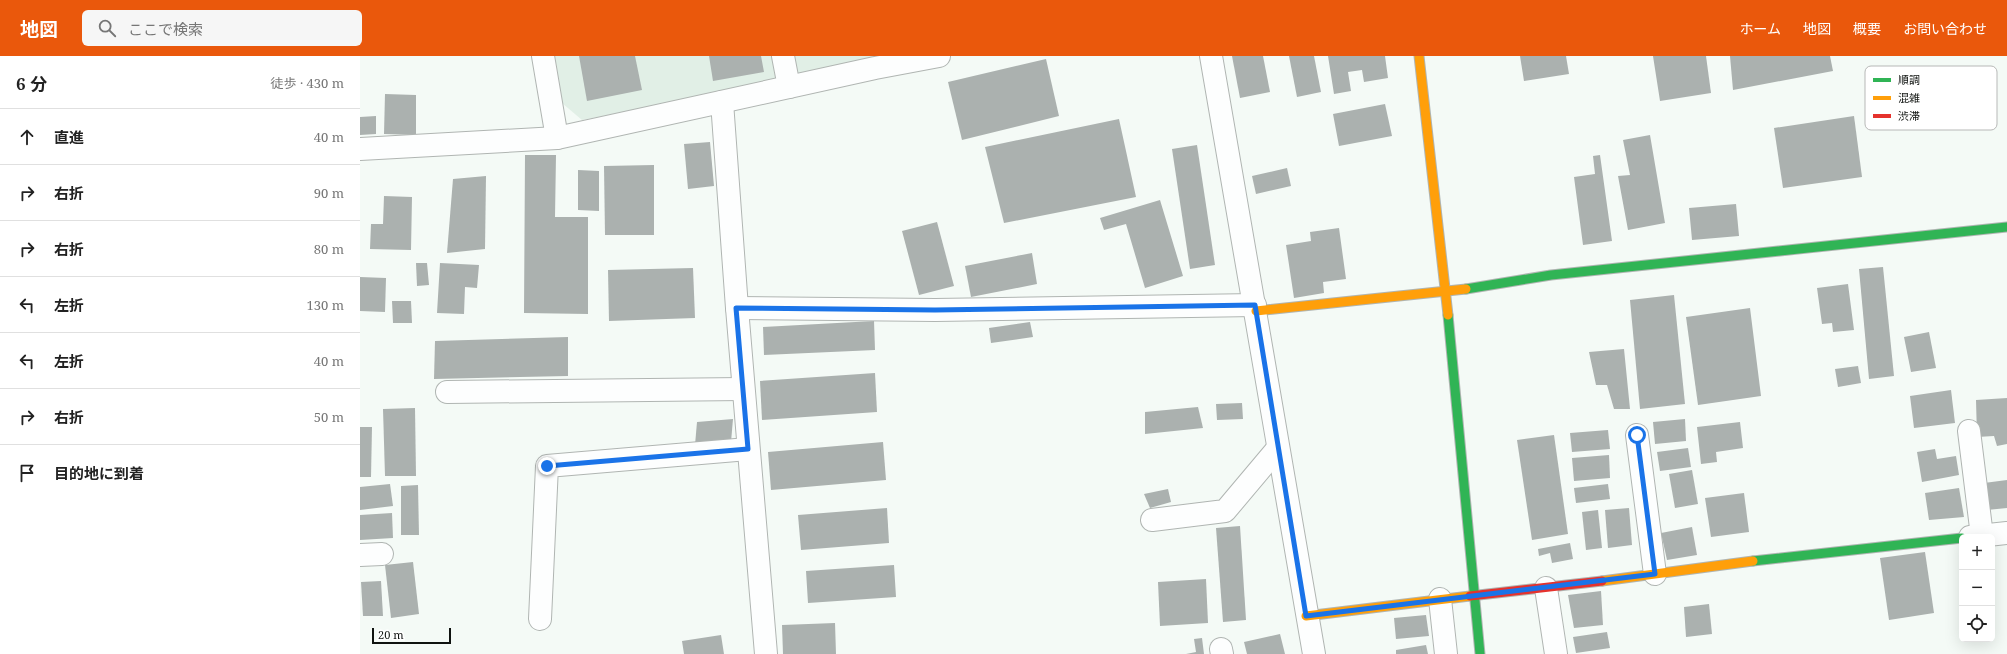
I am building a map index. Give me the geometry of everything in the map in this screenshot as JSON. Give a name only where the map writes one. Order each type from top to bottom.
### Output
[{"type":"street","points":[[543,56],[557,138]]},
{"type":"street","points":[[783,56],[789,87]]},
{"type":"street","points":[[360,149],[557,138],[789,87],[875,62],[939,56]]},
{"type":"street","points":[[1211,56],[1255,308],[1306,616],[1314,654]]},
{"type":"street","points":[[1419,56],[1446,292],[1480,654]]},
{"type":"street","points":[[722,102],[736,308],[766,654]]},
{"type":"street","points":[[736,308],[935,310],[1255,308],[1446,292],[1559,274],[2007,227]]},
{"type":"street","points":[[447,392],[744,389]]},
{"type":"street","points":[[1969,431],[1971,534]]},
{"type":"street","points":[[1637,435],[1655,574]]},
{"type":"street","points":[[1152,520],[1225,511],[1278,448]]},
{"type":"street","points":[[540,619],[547,466],[748,449]]},
{"type":"street","points":[[1995,534],[2007,533]]},
{"type":"street","points":[[1306,616],[1959,538]]},
{"type":"street","points":[[360,555],[382,554]]},
{"type":"street","points":[[1546,588],[1556,654]]},
{"type":"street","points":[[1440,599],[1446,654]]},
{"type":"shaded area","points":[[555,56],[906,56],[582,120],[562,103]]},
{"type":"building","points":[[579,56],[635,56],[642,90],[587,101]]},
{"type":"building","points":[[709,56],[761,56],[764,72],[713,81]]},
{"type":"building","points":[[1232,56],[1263,56],[1270,92],[1240,98]]},
{"type":"building","points":[[1289,56],[1314,56],[1321,92],[1297,97]]},
{"type":"building","points":[[1328,56],[1385,56],[1388,78],[1364,82],[1362,70],[1348,72],[1351,91],[1334,94]]},
{"type":"building","points":[[1520,56],[1566,56],[1569,74],[1524,81]]},
{"type":"building","points":[[1653,56],[1706,56],[1711,93],[1660,101]]},
{"type":"building","points":[[1730,56],[1830,56],[1833,71],[1733,90]]},
{"type":"building","points":[[1046,59],[1059,116],[962,140],[948,82]]},
{"type":"building","points":[[385,94],[416,95],[416,135],[384,134]]},
{"type":"building","points":[[1385,104],[1392,136],[1339,146],[1333,114]]},
{"type":"building","points":[[376,116],[376,134],[360,135],[360,117]]},
{"type":"building","points":[[1854,116],[1862,177],[1783,188],[1774,128]]},
{"type":"building","points":[[1119,119],[1136,197],[1004,223],[985,147]]},
{"type":"building","points":[[1650,135],[1665,223],[1628,230],[1618,176],[1630,175],[1623,140]]},
{"type":"building","points":[[710,142],[714,186],[688,189],[684,144]]},
{"type":"building","points":[[1197,145],[1215,265],[1190,269],[1172,149]]},
{"type":"building","points":[[525,155],[556,155],[555,217],[588,217],[588,314],[524,313]]},
{"type":"building","points":[[1600,155],[1612,241],[1583,245],[1574,177],[1595,174],[1593,156]]},
{"type":"building","points":[[654,165],[654,235],[605,235],[604,166]]},
{"type":"building","points":[[1287,168],[1291,186],[1256,194],[1252,176]]},
{"type":"building","points":[[578,170],[599,171],[599,211],[578,210]]},
{"type":"building","points":[[486,176],[485,249],[447,253],[453,179]]},
{"type":"building","points":[[384,196],[412,197],[411,250],[370,249],[371,224],[383,224]]},
{"type":"building","points":[[1160,200],[1183,276],[1145,288],[1126,224],[1104,230],[1100,218]]},
{"type":"building","points":[[1736,204],[1739,236],[1692,240],[1689,208]]},
{"type":"building","points":[[937,222],[954,286],[919,295],[902,231]]},
{"type":"building","points":[[1339,228],[1346,279],[1323,282],[1324,293],[1294,298],[1286,245],[1311,241],[1310,232]]},
{"type":"building","points":[[1032,253],[1037,284],[971,297],[965,266]]},
{"type":"building","points":[[416,263],[427,263],[429,285],[417,286]]},
{"type":"building","points":[[440,263],[479,265],[477,288],[465,287],[464,314],[437,313]]},
{"type":"building","points":[[1883,267],[1894,376],[1869,379],[1859,269]]},
{"type":"building","points":[[693,268],[695,318],[609,321],[608,270]]},
{"type":"building","points":[[360,277],[386,278],[385,312],[360,311]]},
{"type":"building","points":[[1848,284],[1854,330],[1833,332],[1832,323],[1822,324],[1817,288]]},
{"type":"building","points":[[1674,295],[1685,404],[1640,409],[1630,300]]},
{"type":"building","points":[[392,301],[411,301],[412,323],[393,323]]},
{"type":"building","points":[[1750,308],[1761,396],[1698,405],[1686,317]]},
{"type":"building","points":[[874,321],[875,350],[764,355],[763,327]]},
{"type":"building","points":[[1030,322],[1033,337],[991,343],[989,328]]},
{"type":"building","points":[[1929,332],[1936,368],[1911,372],[1904,337]]},
{"type":"building","points":[[568,337],[568,376],[434,379],[435,341]]},
{"type":"building","points":[[1624,349],[1630,409],[1614,409],[1607,385],[1596,385],[1589,352]]},
{"type":"building","points":[[1858,366],[1861,383],[1838,387],[1835,369]]},
{"type":"building","points":[[875,373],[877,412],[762,420],[760,381]]},
{"type":"building","points":[[1951,390],[1955,423],[1914,428],[1910,396]]},
{"type":"building","points":[[2007,398],[2007,444],[1997,446],[1994,436],[1977,437],[1976,400]]},
{"type":"building","points":[[1242,403],[1243,419],[1217,420],[1216,404]]},
{"type":"building","points":[[1198,407],[1203,428],[1145,434],[1145,412]]},
{"type":"building","points":[[415,408],[416,476],[385,476],[383,409]]},
{"type":"building","points":[[733,419],[731,442],[695,445],[697,422]]},
{"type":"building","points":[[1685,419],[1686,441],[1655,444],[1653,422]]},
{"type":"building","points":[[1740,422],[1743,448],[1716,452],[1717,462],[1701,464],[1697,427]]},
{"type":"building","points":[[360,427],[372,427],[371,477],[360,477]]},
{"type":"building","points":[[1608,430],[1610,449],[1572,452],[1570,433]]},
{"type":"building","points":[[1554,435],[1568,534],[1532,540],[1517,440]]},
{"type":"building","points":[[883,442],[886,480],[771,490],[768,452]]},
{"type":"building","points":[[1688,448],[1691,467],[1660,471],[1657,452]]},
{"type":"building","points":[[1935,449],[1937,459],[1956,456],[1959,475],[1922,482],[1917,452]]},
{"type":"building","points":[[1609,455],[1610,478],[1574,481],[1572,458]]},
{"type":"building","points":[[1692,470],[1698,504],[1675,508],[1669,474]]},
{"type":"building","points":[[2007,480],[2007,508],[1987,510],[1984,483]]},
{"type":"building","points":[[390,484],[393,506],[360,510],[360,487]]},
{"type":"building","points":[[1608,484],[1610,499],[1576,503],[1574,488]]},
{"type":"building","points":[[418,485],[419,535],[401,535],[401,486]]},
{"type":"building","points":[[1959,488],[1964,517],[1929,520],[1925,493]]},
{"type":"building","points":[[1168,489],[1171,502],[1150,508],[1144,494]]},
{"type":"building","points":[[1744,493],[1749,532],[1711,537],[1705,498]]},
{"type":"building","points":[[887,508],[889,543],[801,550],[798,515]]},
{"type":"building","points":[[1629,508],[1632,545],[1608,548],[1605,510]]},
{"type":"building","points":[[1598,510],[1602,548],[1586,550],[1582,512]]},
{"type":"building","points":[[392,513],[393,538],[360,540],[360,515]]},
{"type":"building","points":[[1240,526],[1246,620],[1223,622],[1216,528]]},
{"type":"building","points":[[1692,527],[1697,555],[1667,560],[1661,533]]},
{"type":"building","points":[[1570,543],[1573,559],[1552,563],[1550,553],[1539,556],[1538,549]]},
{"type":"building","points":[[1925,552],[1934,613],[1889,620],[1880,558]]},
{"type":"building","points":[[413,562],[419,614],[391,618],[385,565]]},
{"type":"building","points":[[894,565],[896,597],[808,603],[806,571]]},
{"type":"building","points":[[1206,579],[1208,623],[1160,626],[1158,582]]},
{"type":"building","points":[[381,581],[383,616],[363,616],[361,582]]},
{"type":"building","points":[[1601,591],[1603,625],[1574,628],[1568,595]]},
{"type":"building","points":[[1709,604],[1712,634],[1686,637],[1684,607]]},
{"type":"building","points":[[1426,615],[1429,636],[1396,639],[1394,618]]},
{"type":"building","points":[[835,623],[836,654],[783,654],[782,625]]},
{"type":"building","points":[[1607,632],[1610,648],[1576,653],[1573,637]]},
{"type":"building","points":[[1280,634],[1285,654],[1247,654],[1244,642]]},
{"type":"building","points":[[721,635],[724,654],[684,654],[682,641]]},
{"type":"building","points":[[1202,638],[1204,654],[1186,654],[1196,652],[1194,639]]},
{"type":"building","points":[[1426,645],[1428,654],[1396,654],[1396,650]]},
{"type":"traffic: fast","points":[[1466,289],[1551,275],[2007,227]]},
{"type":"traffic: fast","points":[[1448,315],[1480,654]]},
{"type":"traffic: fast","points":[[1753,561],[1959,538]]},
{"type":"traffic: slow","points":[[1419,56],[1448,315]]},
{"type":"traffic: slow","points":[[1256,311],[1466,289]]},
{"type":"traffic: slow","points":[[1602,581],[1753,561]]},
{"type":"traffic: slow","points":[[1306,616],[1470,596]]},
{"type":"traffic: jam","points":[[1470,596],[1602,581]]},
{"type":"route","points":[[547,466],[748,449],[736,308],[935,310],[1255,305],[1306,616],[1655,574],[1637,435]]}]
